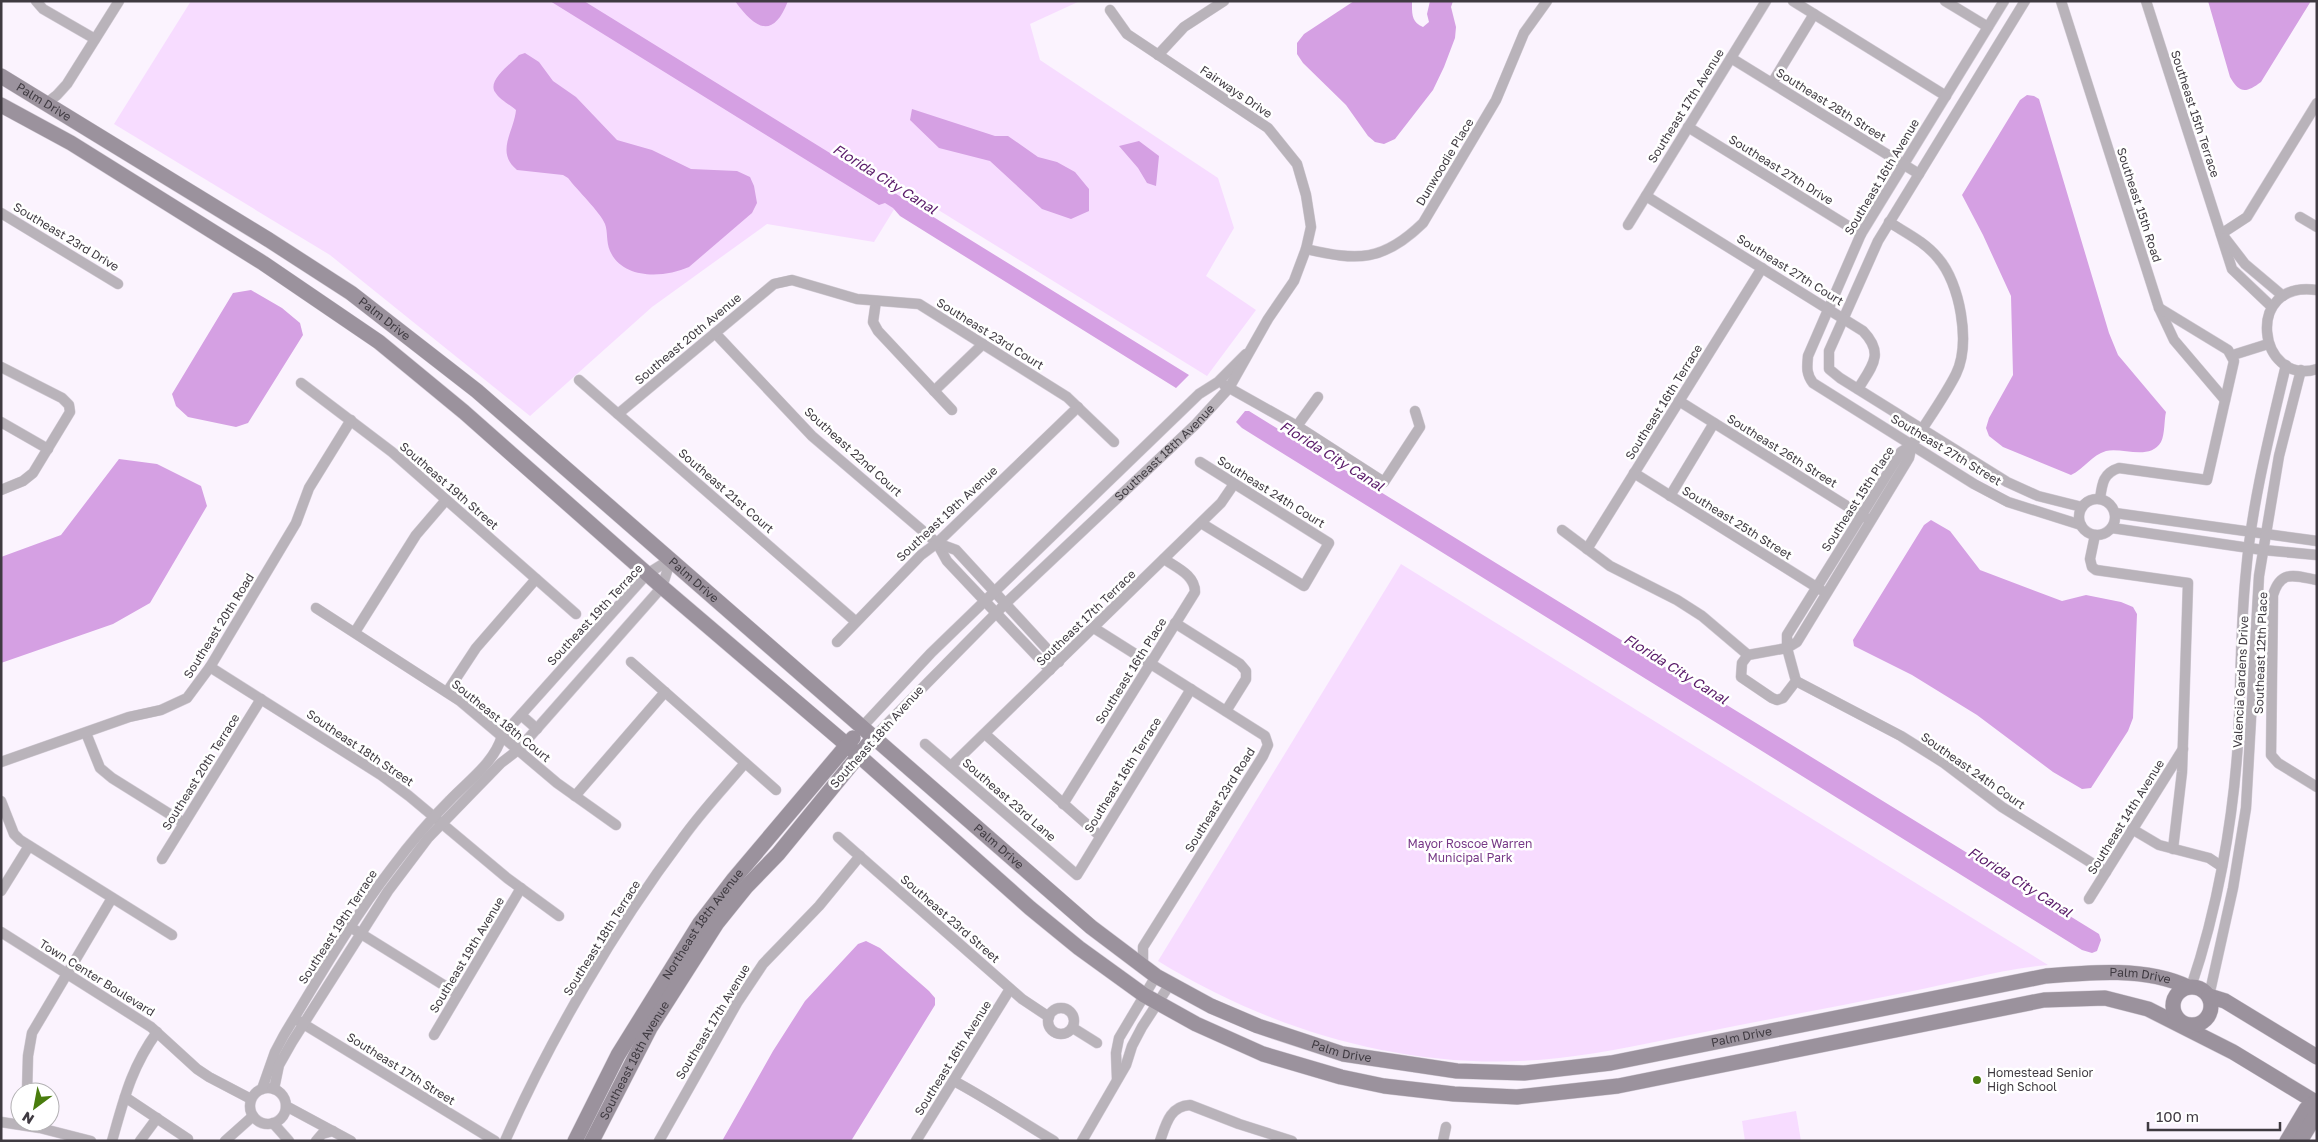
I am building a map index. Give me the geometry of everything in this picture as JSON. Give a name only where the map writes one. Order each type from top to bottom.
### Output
[{"type":"main road","name":"Palm Drive","points":[[1,76],[269,240],[351,293],[477,391],[671,559],[1044,888],[1142,967],[1211,1006],[1258,1026],[1343,1054],[1457,1071],[1524,1073],[1612,1063],[2046,976],[2095,972],[2132,974],[2171,980],[2190,987]]},
{"type":"main road","name":"Palm Drive","points":[[1,105],[70,143],[263,263],[379,342],[464,412],[647,574],[853,750],[1030,908],[1079,948],[1144,995],[1196,1024],[1263,1054],[1341,1077],[1384,1086],[1454,1094],[1518,1097],[1618,1086],[2044,1000],[2095,998],[2136,1005],[2184,1025],[2316,1102]]},
{"type":"main road","name":"Northeast 18th Avenue","points":[[575,1141],[618,1055],[700,923],[733,880],[853,750],[862,727]]},
{"type":"main road","name":"Southeast 18th Avenue","points":[[592,1141],[650,1028],[717,923],[746,887],[778,854],[853,750],[873,738]]},
{"type":"main road","points":[[2095,972],[2095,998]]},
{"type":"main road","points":[[2209,996],[2212,1006],[2207,1019],[2199,1025],[2184,1025],[2176,1018],[2172,1004],[2176,995],[2190,987],[2201,989],[2209,996],[2226,1001],[2317,1057]]},
{"type":"main road","points":[[2287,1141],[2306,1109],[2316,1102]]},
{"type":"main road","points":[[2300,1141],[2316,1116],[2316,1102]]},
{"type":"street","points":[[36,1],[43,9],[95,39]]},
{"type":"street","points":[[47,103],[64,88],[119,1]]},
{"type":"street","points":[[1158,55],[1184,27],[1224,1]]},
{"type":"street","name":"Dunwoodie Place","points":[[1306,249],[1337,256],[1358,258],[1376,255],[1412,234],[1423,222],[1496,100],[1524,33],[1547,1]]},
{"type":"street","name":"Southeast 17th Avenue","points":[[1628,225],[1766,1]]},
{"type":"street","points":[[1793,1],[1946,96]]},
{"type":"street","points":[[1946,1],[1988,27]]},
{"type":"street","name":"Southeast 16th Avenue","points":[[1808,377],[1808,356],[1861,234],[2004,1]]},
{"type":"street","points":[[1844,318],[1878,241],[2025,1]]},
{"type":"street","name":"Southeast 15th Road","points":[[2061,1],[2159,308],[2174,340],[2225,400]]},
{"type":"street","name":"Southeast 15th Terrace","points":[[2146,1],[2232,269],[2272,307]]},
{"type":"street","name":"Fairways Drive","points":[[1110,10],[1126,34],[1268,128],[1297,164],[1306,195],[1311,227],[1306,249],[1294,281],[1268,319],[1230,388]]},
{"type":"street","points":[[1772,83],[1814,14]]},
{"type":"street","name":"Southeast 28th Street","points":[[1731,58],[1919,174]]},
{"type":"street","points":[[2221,234],[2247,217],[2317,103]]},
{"type":"street","name":"Southeast 27th Drive","points":[[1688,127],[1861,234]]},
{"type":"street","name":"Southeast 27th Court","points":[[1646,196],[1864,330],[1876,348],[1875,359],[1858,389]]},
{"type":"street","name":"Southeast 23rd Drive","points":[[1,212],[118,284]]},
{"type":"street","points":[[2300,217],[2317,227]]},
{"type":"street","points":[[1889,222],[1924,244],[1939,258],[1956,292],[1962,322],[1962,338],[1957,372],[1912,445]]},
{"type":"street","name":"Southeast 15th Terrace","points":[[2221,234],[2245,264],[2283,296]]},
{"type":"street","points":[[2232,269],[2245,264]]},
{"type":"street","name":"Southeast 16th Terrace","points":[[1587,549],[1762,268]]},
{"type":"street","name":"Southeast 23rd Court","points":[[774,284],[792,280],[857,299],[919,304],[1067,396],[1114,442]]},
{"type":"street","name":"Southeast 20th Avenue","points":[[618,414],[774,284]]},
{"type":"street","points":[[2317,290],[2306,288],[2294,290],[2283,296],[2272,307],[2267,318],[2266,331],[2268,344],[2278,359],[2286,365],[2301,370],[2317,369]]},
{"type":"street","points":[[876,301],[873,322],[878,331],[952,410]]},
{"type":"street","points":[[2100,499],[2104,478],[2110,470],[2119,468],[2207,480],[2234,361],[2233,355],[2228,350],[2159,308]]},
{"type":"street","name":"Southeast 27th Street","points":[[1844,318],[1829,351],[1828,369],[2007,482],[2038,496],[2082,507]]},
{"type":"street","name":"Southeast 22nd Court","points":[[715,333],[812,436],[937,543],[956,550],[1058,662]]},
{"type":"street","points":[[934,391],[983,344]]},
{"type":"street","points":[[2233,355],[2268,344]]},
{"type":"street","name":"Fairways Drive","points":[[1218,382],[1253,346]]},
{"type":"street","name":"Valencia Gardens Drive","points":[[2190,987],[2204,945],[2231,812],[2238,743],[2241,631],[2251,531],[2265,455],[2286,365]]},
{"type":"street","points":[[1,368],[58,395],[69,405],[69,415],[30,476],[1,490]]},
{"type":"street","name":"Valencia Gardens Drive","points":[[2209,996],[2233,888],[2244,824],[2250,758],[2259,576],[2279,456],[2301,370]]},
{"type":"street","name":"Southeast 27th Street","points":[[1808,377],[1813,383],[1912,445],[2008,502],[2081,525]]},
{"type":"street","name":"Southeast 21st Court","points":[[580,380],[855,621]]},
{"type":"street","points":[[1218,382],[1297,426],[1384,482],[1420,427],[1415,411]]},
{"type":"street","name":"Southeast 18th Avenue","points":[[862,727],[931,653],[984,601],[1199,394],[1218,382]]},
{"type":"street","name":"Southeast 19th Street","points":[[301,383],[392,452],[576,614]]},
{"type":"street","name":"Southeast 18th Avenue","points":[[873,738],[1006,603],[1195,425],[1230,388]]},
{"type":"street","points":[[1297,426],[1318,397]]},
{"type":"street","name":"Southeast 26th Street","points":[[1679,401],[1871,521]]},
{"type":"street","name":"Southeast 19th Avenue","points":[[837,642],[855,621],[921,555],[937,543],[1078,407]]},
{"type":"street","name":"Southeast 20th Road","points":[[1,762],[129,717],[161,710],[187,698],[210,667],[296,523],[309,488],[350,420]]},
{"type":"street","points":[[1,422],[48,449]]},
{"type":"street","points":[[1670,496],[1714,423]]},
{"type":"street","name":"Southeast 15th Place","points":[[1787,648],[1787,635],[1816,587],[1901,452],[1912,445]]},
{"type":"street","name":"Southeast 15th Place","points":[[1787,648],[1797,642],[1909,458],[1912,445]]},
{"type":"street","name":"Southeast 24th Court","points":[[1200,462],[1329,543],[1304,586],[1201,523]]},
{"type":"street","name":"Southeast 25th Street","points":[[1634,474],[1826,593]]},
{"type":"street","name":"Southeast 17th Terrace","points":[[951,766],[1221,504],[1234,484]]},
{"type":"street","points":[[2100,499],[2109,504],[2115,513],[2112,528],[2104,534],[2089,534],[2081,525],[2079,516],[2082,507],[2090,501],[2100,499]]},
{"type":"street","points":[[355,632],[416,534],[446,500]]},
{"type":"street","points":[[2115,513],[2317,541]]},
{"type":"street","points":[[2132,531],[2135,516]]},
{"type":"street","points":[[2112,528],[2263,550],[2317,555]]},
{"type":"street","points":[[1562,530],[1610,566],[1677,600],[1702,616],[1748,655]]},
{"type":"street","name":"Southeast 14th Avenue","points":[[2095,535],[2090,559],[2092,566],[2096,570],[2188,583],[2182,772],[2172,849]]},
{"type":"street","name":"Southeast 22nd Court","points":[[937,543],[947,562],[1050,670]]},
{"type":"street","name":"Southeast 16th Place","points":[[1064,804],[1195,592],[1191,578],[1164,558]]},
{"type":"street","name":"Southeast 19th Terrace","points":[[262,1089],[275,1052],[299,1021],[392,868],[438,820],[489,761],[498,750],[502,736],[647,574],[671,559]]},
{"type":"street","name":"Southeast 19th Terrace","points":[[438,820],[502,762],[518,750],[537,729],[662,587],[671,559]]},
{"type":"street","name":"Southeast 12th Place","points":[[2317,580],[2292,575],[2282,578],[2276,584],[2273,595],[2271,756],[2278,763],[2317,787]]},
{"type":"street","points":[[447,692],[476,648],[536,579]]},
{"type":"street","name":"Southeast 18th Court","points":[[316,608],[447,692],[575,796],[616,825]]},
{"type":"street","points":[[1175,623],[1240,664],[1246,671],[1246,679],[1226,711]]},
{"type":"street","name":"Southeast 23rd Road","points":[[1094,628],[1265,736],[1268,745],[1144,947],[1142,967]]},
{"type":"street","points":[[1787,648],[1796,681],[1783,698],[1777,700],[1772,698],[1741,677],[1742,663],[1748,655],[1787,648]]},
{"type":"street","points":[[631,662],[776,790]]},
{"type":"street","name":"Southeast 18th Street","points":[[210,667],[359,760],[409,796],[521,888],[559,916]]},
{"type":"street","name":"Southeast 24th Court","points":[[1796,681],[1908,741],[1944,763],[2002,808],[2106,872]]},
{"type":"street","name":"Southeast 16th Terrace","points":[[1077,875],[1190,689]]},
{"type":"street","points":[[575,796],[665,692]]},
{"type":"street","name":"Southeast 20th Terrace","points":[[162,859],[261,699]]},
{"type":"street","points":[[521,715],[537,729]]},
{"type":"street","points":[[86,733],[100,768],[112,778],[184,823]]},
{"type":"street","points":[[985,734],[1100,836]]},
{"type":"street","name":"Southeast 23rd Lane","points":[[925,744],[1077,875]]},
{"type":"street","name":"Southeast 14th Avenue","points":[[2089,898],[2183,748]]},
{"type":"street","name":"Southeast 18th Terrace","points":[[505,1141],[562,1028],[608,949],[682,838],[745,763]]},
{"type":"street","points":[[1,801],[14,834],[28,846],[172,935]]},
{"type":"street","points":[[2132,829],[2159,846],[2204,856],[2221,866]]},
{"type":"street","name":"Southeast 23rd Street","points":[[838,836],[1010,989],[1049,1018]]},
{"type":"street","points":[[1,891],[28,846]]},
{"type":"street","name":"Southeast 17th Avenue","points":[[659,1141],[737,1002],[763,964],[819,906],[860,856]]},
{"type":"street","name":"Southeast 19th Avenue","points":[[434,1035],[521,888]]},
{"type":"street","points":[[27,1082],[28,1056],[32,1033],[112,898]]},
{"type":"street","points":[[354,930],[458,994]]},
{"type":"street","name":"Town Center Boulevard","points":[[1,932],[116,1003],[157,1032],[197,1069],[251,1099]]},
{"type":"street","points":[[1127,955],[1144,947]]},
{"type":"street","points":[[1118,1080],[1116,1053],[1119,1038],[1156,976]]},
{"type":"street","points":[[1082,1141],[1126,1065],[1132,1046],[1170,984]]},
{"type":"street","name":"Southeast 16th Avenue","points":[[916,1141],[1010,989]]},
{"type":"street","points":[[1067,1009],[1075,1020],[1072,1028],[1066,1033],[1054,1032],[1049,1026],[1049,1018],[1054,1010],[1067,1009]]},
{"type":"street","name":"Southeast 19th Terrace","points":[[274,1089],[279,1065],[299,1021]]},
{"type":"street","name":"Southeast 17th Street","points":[[299,1021],[495,1141]]},
{"type":"street","points":[[1072,1028],[1097,1043]]},
{"type":"street","points":[[112,1141],[130,1078],[157,1032]]},
{"type":"street","points":[[954,1081],[1054,1141]]},
{"type":"street","points":[[262,1089],[274,1089],[284,1097],[286,1106],[283,1116],[273,1123],[261,1123],[253,1116],[249,1109],[251,1099],[256,1092],[262,1089]]},
{"type":"street","points":[[125,1096],[188,1139]]},
{"type":"street","points":[[1160,1141],[1168,1118],[1175,1109],[1183,1105],[1190,1105],[1239,1124],[1292,1141]]},
{"type":"street","points":[[286,1106],[351,1141]]},
{"type":"street","points":[[225,1141],[253,1116]]},
{"type":"street","points":[[140,1141],[157,1118]]},
{"type":"street","points":[[273,1123],[289,1141]]},
{"type":"street","points":[[1443,1141],[1446,1127]]},
{"type":"street","points":[[316,1141],[322,1134],[332,1131]]},
{"type":"street","points":[[55,1132],[91,1141]]},
{"type":"green space","points":[[191,1],[1080,1],[1030,24],[1040,60],[1218,178],[1234,228],[1206,276],[1256,310],[1207,376],[906,190],[874,242],[767,224],[652,307],[530,416],[330,255],[114,124]]},
{"type":"green space","name":"Mayor Roscoe Warren Municipal Park","points":[[1401,564],[2048,965],[1995,973],[1612,1050],[1559,1058],[1506,1061],[1454,1060],[1402,1054],[1351,1043],[1300,1028],[1251,1009],[1204,987],[1158,961]]},
{"type":"green space","points":[[1796,1111],[1801,1141],[1745,1141],[1742,1121]]},
{"type":"shaded area","name":"Florida City Canal","points":[[550,1],[584,1],[1189,375],[1176,388],[900,216],[885,203],[879,205]]},
{"type":"shaded area","points":[[735,1],[788,1],[776,21],[770,26],[763,26],[757,24],[742,11]]},
{"type":"shaded area","points":[[1354,1],[1412,1],[1414,20],[1423,27],[1429,22],[1427,14],[1430,1],[1453,1],[1451,7],[1456,27],[1455,38],[1433,90],[1395,139],[1384,144],[1375,142],[1368,136],[1346,105],[1303,63],[1297,54],[1297,43],[1304,34]]},
{"type":"shaded area","points":[[2208,1],[2311,1],[2261,82],[2244,90],[2240,89],[2230,77]]},
{"type":"shaded area","points":[[525,53],[539,62],[553,81],[576,97],[617,140],[652,150],[691,169],[737,171],[750,177],[754,186],[757,203],[752,213],[689,267],[668,273],[645,274],[634,272],[624,267],[610,251],[606,227],[602,219],[568,178],[563,175],[517,170],[507,156],[506,149],[516,110],[499,97],[493,87],[501,72],[519,55]]},
{"type":"shaded area","points":[[2027,95],[2039,99],[2109,333],[2118,355],[2166,412],[2162,439],[2156,448],[2143,452],[2106,451],[2096,456],[2071,475],[2003,447],[1989,436],[1986,428],[1989,418],[2013,375],[2011,296],[1962,195],[2020,100]]},
{"type":"shaded area","points":[[912,109],[995,136],[1008,136],[1038,157],[1057,162],[1075,172],[1089,189],[1089,211],[1071,219],[1042,209],[990,161],[939,148],[910,120]]},
{"type":"shaded area","points":[[1139,141],[1159,156],[1156,186],[1147,183],[1138,168],[1119,146]]},
{"type":"shaded area","points":[[251,290],[282,308],[300,323],[303,335],[248,423],[236,427],[188,417],[176,406],[172,394],[233,293]]},
{"type":"shaded area","name":"Florida City Canal","points":[[1245,411],[1249,411],[2099,934],[2101,940],[2097,951],[2092,953],[2082,950],[1242,428],[1236,422]]},
{"type":"shaded area","points":[[119,459],[157,464],[201,486],[207,506],[150,603],[113,624],[1,663],[1,557],[61,535]]},
{"type":"shaded area","points":[[1931,520],[1950,531],[1980,570],[2062,601],[2086,595],[2121,602],[2133,607],[2137,614],[2133,718],[2128,731],[2091,788],[2082,789],[2053,772],[1977,715],[1912,675],[1854,646],[1853,640],[1924,525]]},
{"type":"shaded area","points":[[866,941],[880,948],[929,991],[935,998],[935,1005],[851,1141],[722,1141],[773,1051],[805,1001],[858,944]]},
{"type":"place","name":"Homestead Senior High School","points":[[1977,1080]]}]
